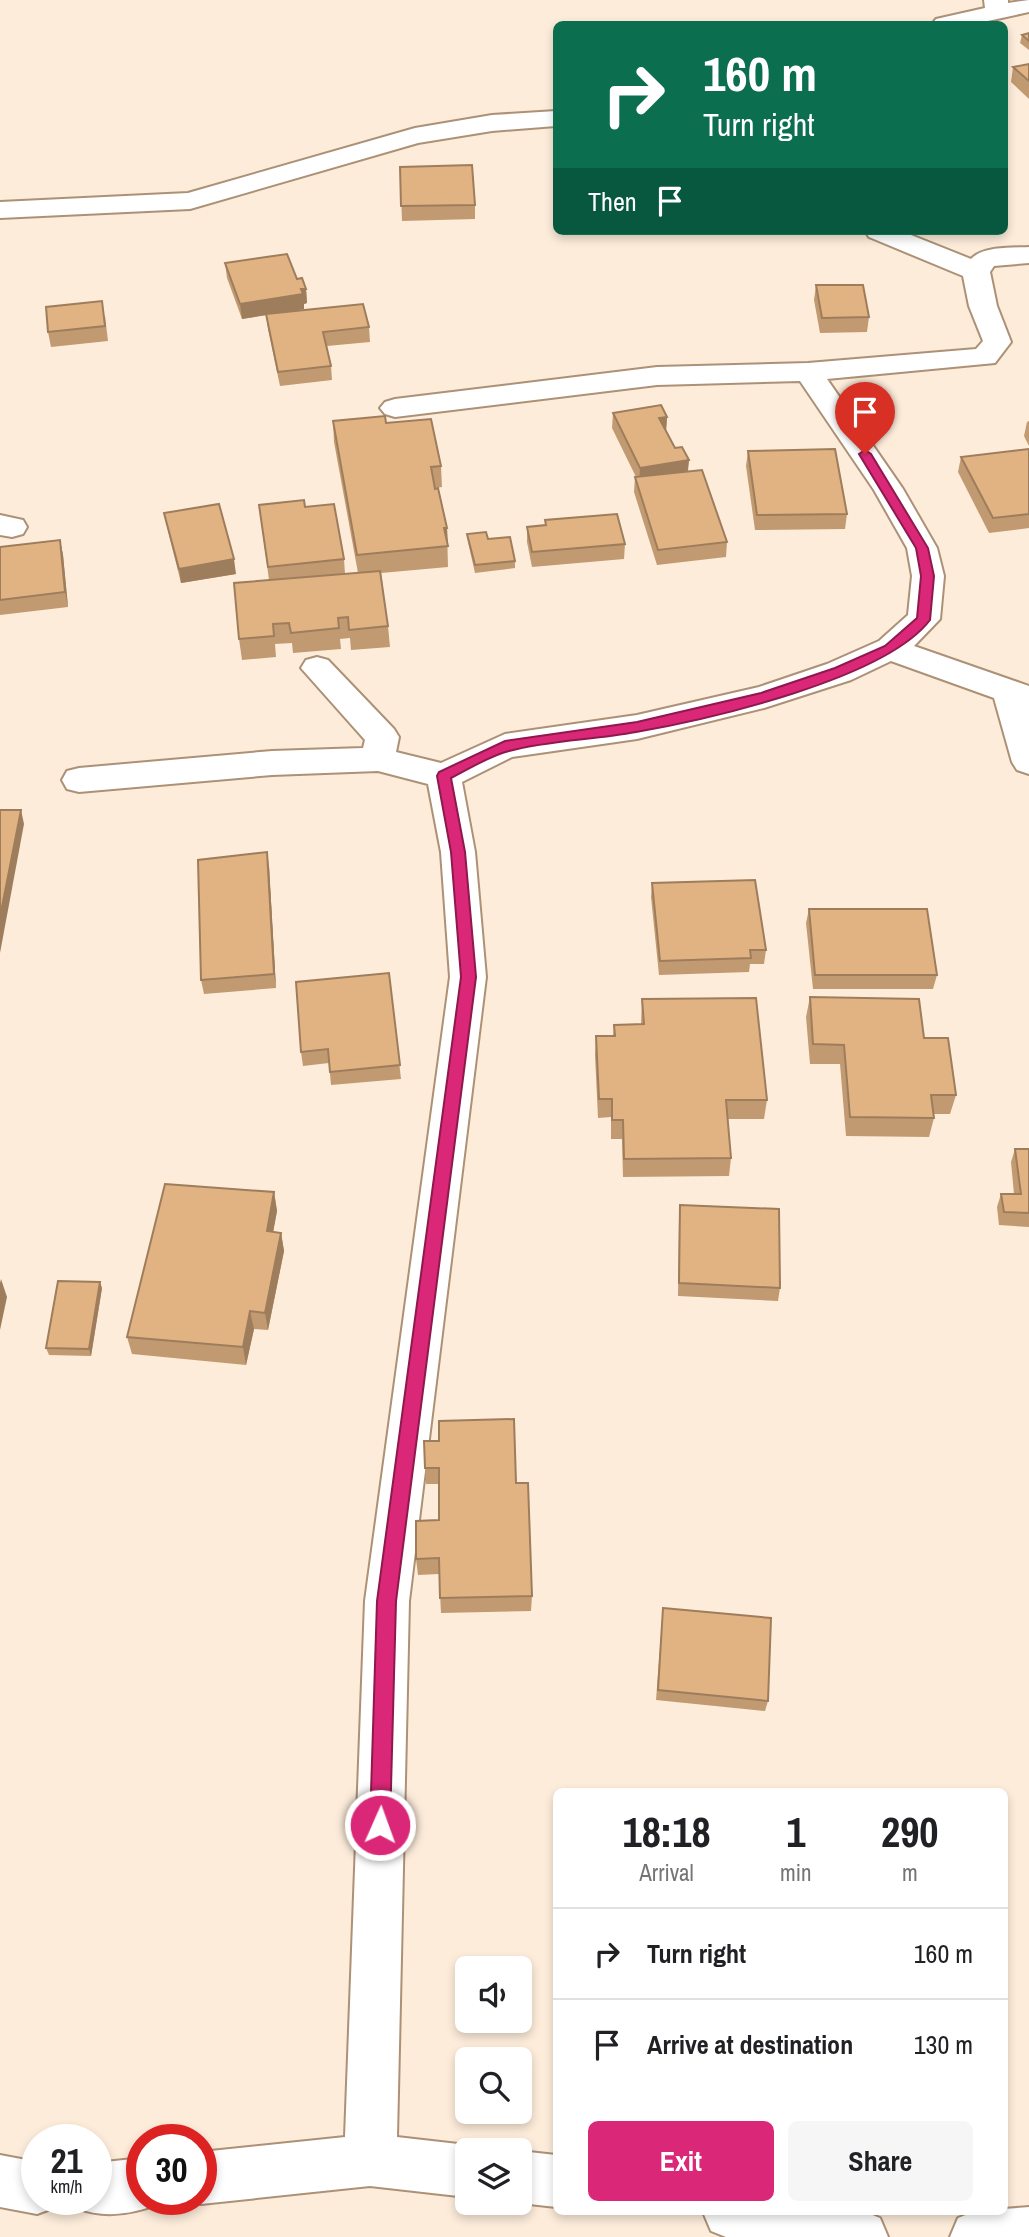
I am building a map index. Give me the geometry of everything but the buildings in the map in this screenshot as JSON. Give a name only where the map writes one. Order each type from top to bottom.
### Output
[{"type":"street","points":[[953,21],[997,6],[1029,5]]},
{"type":"street","points":[[0,210],[190,201],[415,136],[492,123],[553,119]]},
{"type":"street","points":[[888,235],[976,271]]},
{"type":"street","points":[[976,271],[986,259],[1029,255]]},
{"type":"street","points":[[395,408],[657,376],[808,372],[985,357],[997,342],[983,306],[976,271]]},
{"type":"street","points":[[79,780],[272,763],[377,759],[444,776],[505,746],[637,727],[764,697],[839,672],[890,649],[924,620],[928,576],[922,548],[888,489],[808,372]]},
{"type":"street","points":[[890,649],[1019,695],[1029,762]]},
{"type":"street","points":[[317,668],[382,737],[377,759]]},
{"type":"street","points":[[370,2160],[387,1601],[468,977],[458,852],[444,776]]},
{"type":"street","points":[[217,2176],[370,2160],[455,2170]]},
{"type":"street","points":[[532,2178],[553,2181]]},
{"type":"street","points":[[0,2181],[21,2185]]},
{"type":"street","points":[[746,2215],[862,2237]]},
{"type":"street","points":[[978,2237],[1029,2234]]},
{"type":"route","points":[[380,1825],[387,1601],[468,977],[458,852],[444,776],[505,746],[637,727],[764,697],[839,672],[890,649],[924,620],[928,576],[922,548],[865,454]]}]
